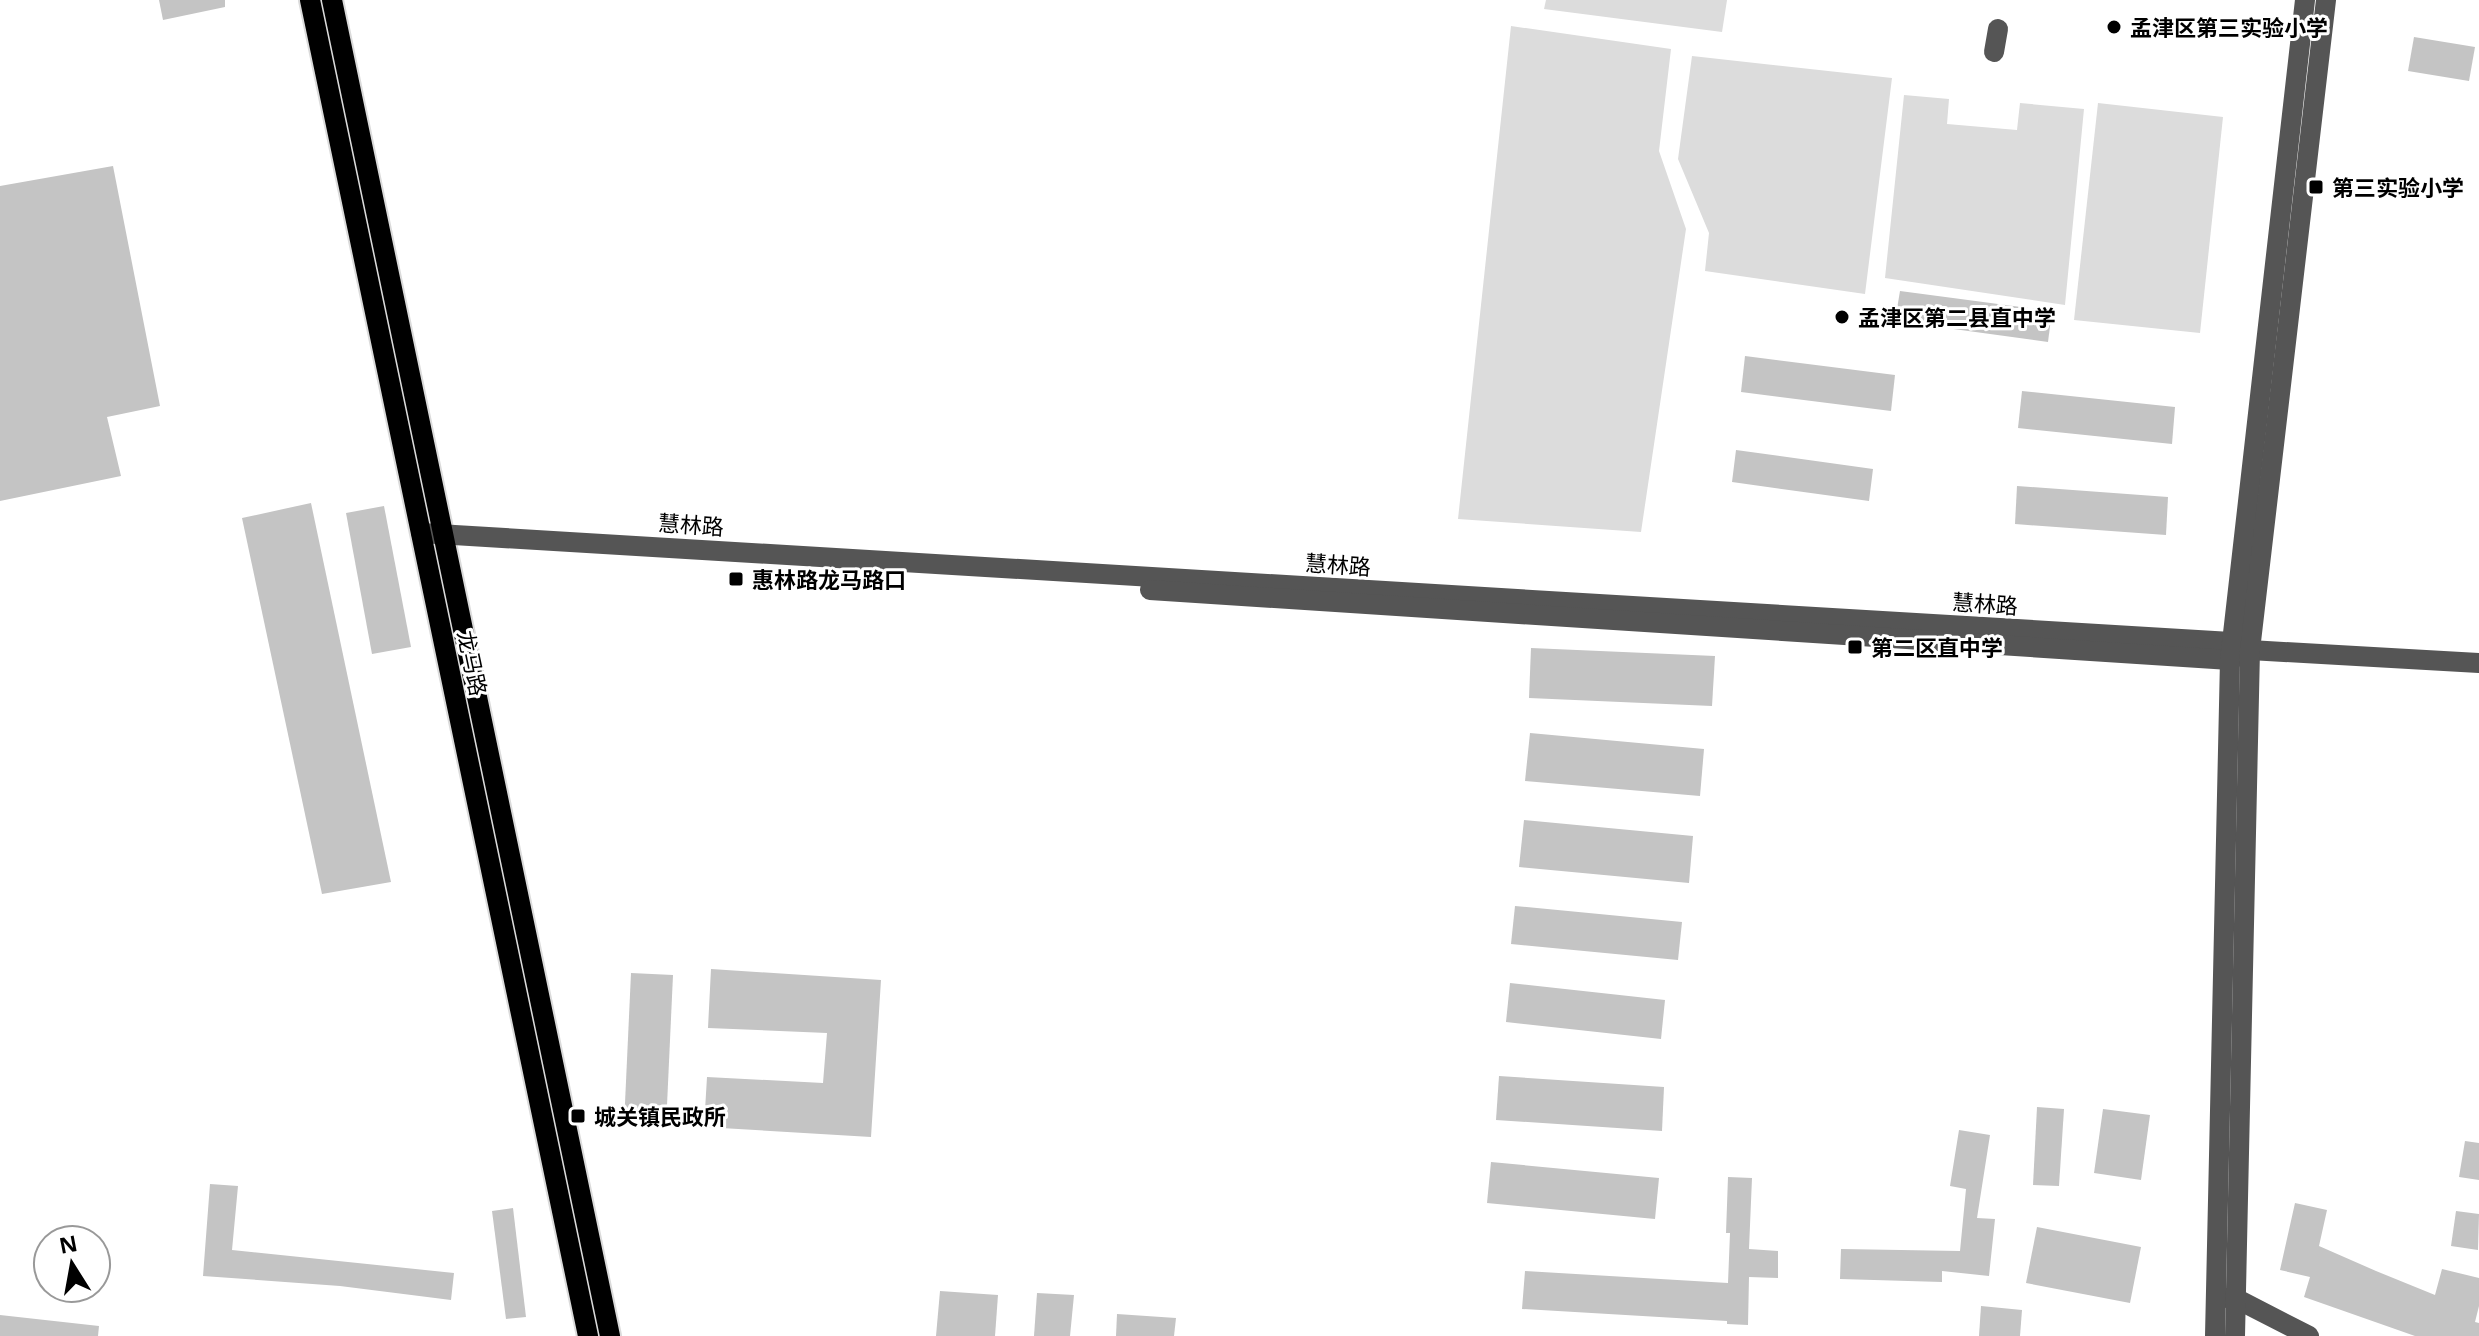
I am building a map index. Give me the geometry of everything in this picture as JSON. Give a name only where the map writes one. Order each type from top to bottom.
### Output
[{"type":"main road","name":"龙马路","points":[[310,0],[588,1336]]},
{"type":"main road","name":"龙马路","points":[[332,0],[610,1336]]},
{"type":"street","points":[[2215,1336],[2225,1298],[2237,651],[2305,0]]},
{"type":"street","points":[[2237,651],[2326,0]]},
{"type":"street","points":[[1994,52],[1998,29]]},
{"type":"street","name":"慧林路","points":[[423,541],[444,539],[2237,651],[2479,663]]},
{"type":"street","points":[[2225,1298],[2235,1336]]},
{"type":"street","points":[[2225,1298],[2309,1336]]},
{"type":"shaded area","points":[[1546,0],[1727,0],[1722,32],[1544,9]]},
{"type":"shaded area","points":[[1511,26],[1671,49],[1659,151],[1686,229],[1641,532],[1458,519]]},
{"type":"shaded area","points":[[1692,56],[1892,78],[1865,294],[1705,271],[1709,233],[1678,159]]},
{"type":"shaded area","points":[[1904,95],[1949,99],[1947,124],[2017,130],[2020,103],[2084,109],[2065,305],[1885,278]]},
{"type":"shaded area","points":[[2098,103],[2223,117],[2200,333],[2074,320]]},
{"type":"building","points":[[159,0],[225,0],[225,7],[163,20]]},
{"type":"building","points":[[2414,37],[2475,47],[2469,81],[2408,71]]},
{"type":"building","points":[[113,166],[160,406],[107,417],[121,476],[0,501],[0,186]]},
{"type":"building","points":[[1900,291],[2052,311],[2048,342],[1895,321]]},
{"type":"building","points":[[1745,356],[1895,375],[1891,411],[1741,392]]},
{"type":"building","points":[[2022,391],[2175,407],[2172,444],[2018,428]]},
{"type":"building","points":[[1736,450],[1873,469],[1869,501],[1732,482]]},
{"type":"building","points":[[2017,486],[2168,497],[2166,535],[2015,524]]},
{"type":"building","points":[[311,503],[391,882],[322,894],[242,518]]},
{"type":"building","points":[[384,506],[411,647],[372,654],[346,513]]},
{"type":"building","points":[[1531,648],[1715,656],[1712,706],[1529,698]]},
{"type":"building","points":[[1530,733],[1704,749],[1700,796],[1525,781]]},
{"type":"building","points":[[1524,820],[1693,836],[1689,883],[1519,867]]},
{"type":"building","points":[[1515,906],[1682,922],[1678,960],[1511,944]]},
{"type":"building","points":[[711,969],[881,980],[871,1137],[704,1127],[707,1077],[823,1083],[827,1033],[708,1028]]},
{"type":"building","points":[[631,973],[673,975],[666,1127],[624,1125]]},
{"type":"building","points":[[1510,983],[1665,1000],[1661,1039],[1506,1022]]},
{"type":"building","points":[[1499,1076],[1664,1087],[1662,1131],[1496,1120]]},
{"type":"building","points":[[2037,1107],[2064,1109],[2059,1186],[2033,1185]]},
{"type":"building","points":[[2103,1109],[2150,1115],[2141,1180],[2094,1173]]},
{"type":"building","points":[[1959,1130],[1990,1135],[1977,1218],[1995,1219],[1989,1276],[1942,1271],[1942,1282],[1840,1279],[1841,1249],[1960,1251],[1966,1189],[1950,1186]]},
{"type":"building","points":[[2465,1141],[2479,1143],[2479,1180],[2459,1177]]},
{"type":"building","points":[[1491,1162],[1659,1178],[1655,1219],[1487,1203]]},
{"type":"building","points":[[1728,1177],[1752,1178],[1749,1249],[1778,1251],[1778,1278],[1749,1277],[1748,1325],[1727,1324],[1727,1321],[1522,1309],[1525,1271],[1728,1283]]},
{"type":"building","points":[[210,1184],[238,1186],[232,1250],[454,1273],[451,1300],[340,1286],[203,1276]]},
{"type":"building","points":[[2295,1203],[2327,1210],[2319,1246],[2376,1271],[2435,1295],[2442,1269],[2479,1278],[2479,1306],[2475,1322],[2479,1323],[2479,1336],[2415,1336],[2304,1297],[2310,1277],[2280,1270]]},
{"type":"building","points":[[513,1208],[526,1317],[506,1319],[492,1211]]},
{"type":"building","points":[[2456,1211],[2479,1214],[2478,1250],[2451,1246]]},
{"type":"building","points":[[2037,1227],[2141,1247],[2130,1303],[2026,1283]]},
{"type":"building","points":[[940,1291],[998,1295],[995,1336],[936,1336]]},
{"type":"building","points":[[1037,1293],[1074,1295],[1070,1336],[1034,1336]]},
{"type":"building","points":[[1981,1306],[2022,1310],[2020,1336],[1979,1336]]},
{"type":"building","points":[[1117,1314],[1176,1318],[1174,1336],[1116,1336]]},
{"type":"building","points":[[0,1315],[99,1326],[98,1336],[0,1336]]},
{"type":"place","name":"孟津区第三实验小学","points":[[2114,27]]},
{"type":"place","name":"第三实验小学","points":[[2316,187]]},
{"type":"place","name":"孟津区第二县直中学","points":[[1842,317]]},
{"type":"place","name":"惠林路龙马路口","points":[[736,579]]},
{"type":"place","name":"第二区直中学","points":[[1855,647]]},
{"type":"place","name":"城关镇民政所","points":[[578,1116]]}]
